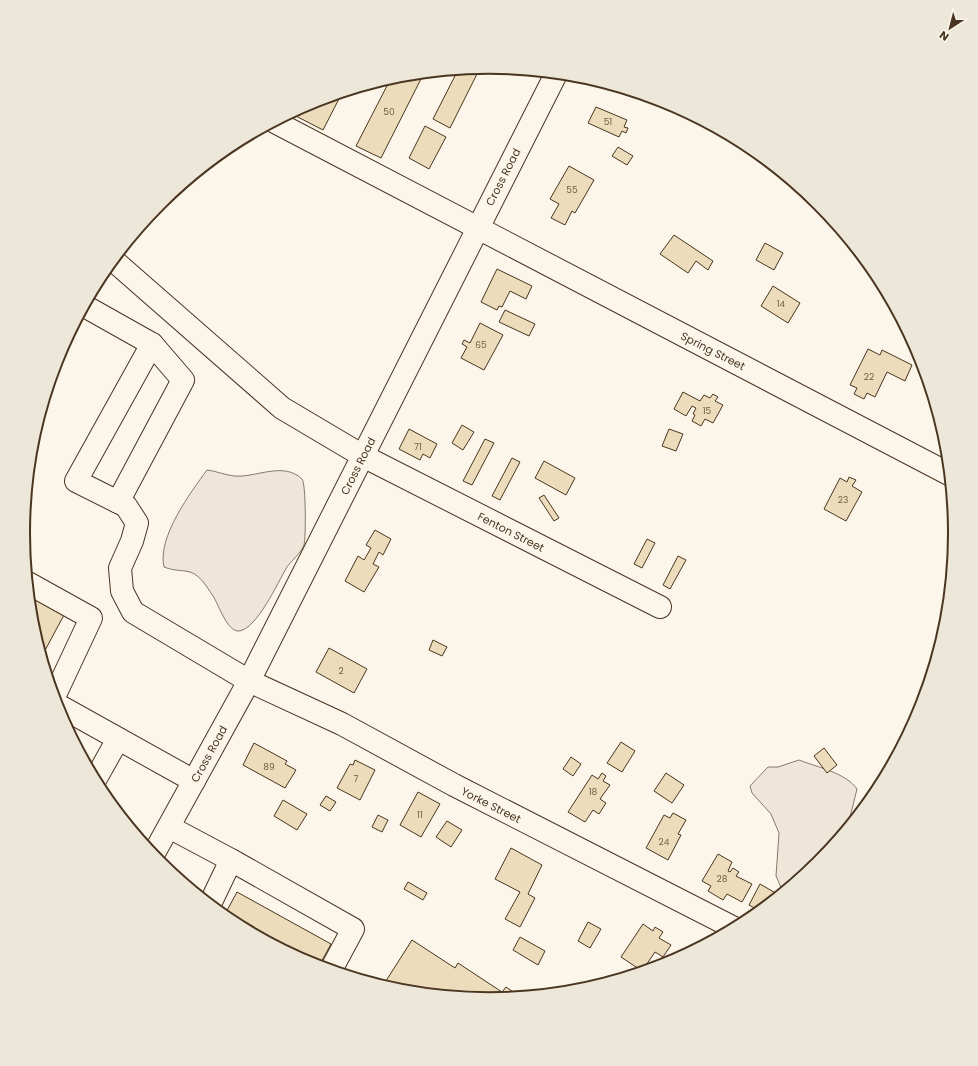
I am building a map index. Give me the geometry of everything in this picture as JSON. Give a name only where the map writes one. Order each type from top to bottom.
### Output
[{"type":"street","name":"Cross Road","points":[[157,850],[249,681],[554,79]]},
{"type":"street","name":"Spring Street","points":[[279,125],[944,471]]},
{"type":"street","name":"Fenton Street","points":[[118,264],[282,408],[363,456],[660,607]]},
{"type":"street","points":[[88,308],[152,344],[183,380],[118,502],[76,481],[152,344]]},
{"type":"street","name":"Yorke Street","points":[[118,502],[126,506],[137,523],[132,541],[120,568],[122,591],[133,612],[249,681],[342,724],[461,789],[728,925]]},
{"type":"street","points":[[33,586],[91,618],[57,690]]},
{"type":"street","points":[[69,717],[118,739],[194,781]]},
{"type":"street","points":[[98,774],[118,739]]},
{"type":"street","points":[[169,827],[353,929],[333,965]]},
{"type":"street","points":[[212,899],[231,860]]},
{"type":"shaded area","points":[[207,470],[234,476],[286,471],[295,474],[302,479],[303,483],[305,532],[303,548],[287,567],[260,614],[246,628],[239,631],[235,630],[227,623],[213,596],[198,577],[190,572],[164,567],[163,555],[170,529],[185,502]]},
{"type":"shaded area","points":[[799,760],[839,775],[852,783],[857,789],[850,816],[814,858],[781,887],[776,876],[779,833],[771,814],[752,793],[750,786],[768,767],[778,767]]},
{"type":"building","points":[[477,74],[450,128],[433,119],[455,75]]},
{"type":"building","points":[[421,79],[381,158],[356,146],[387,86]]},
{"type":"building","points":[[339,99],[323,130],[296,116]]},
{"type":"building","points":[[596,107],[627,120],[624,127],[628,128],[626,133],[622,131],[619,137],[588,123]]},
{"type":"building","points":[[425,126],[446,137],[429,169],[409,158]]},
{"type":"building","points":[[618,147],[633,156],[627,165],[612,156]]},
{"type":"building","points":[[569,166],[594,180],[575,213],[572,211],[565,225],[551,218],[559,204],[550,199]]},
{"type":"building","points":[[674,235],[713,261],[708,270],[696,261],[688,273],[660,254]]},
{"type":"building","points":[[765,243],[783,253],[774,270],[756,260]]},
{"type":"building","points":[[497,269],[532,286],[526,299],[510,291],[502,307],[499,306],[497,310],[481,302]]},
{"type":"building","points":[[773,286],[800,303],[788,323],[761,306]]},
{"type":"building","points":[[505,310],[535,324],[529,336],[499,322]]},
{"type":"building","points":[[480,323],[503,335],[484,370],[461,358],[467,347],[462,344],[464,340],[470,343]]},
{"type":"building","points":[[868,349],[880,355],[882,350],[912,365],[905,381],[887,372],[875,397],[867,393],[864,399],[854,394],[857,388],[850,385]]},
{"type":"building","points":[[683,392],[700,401],[704,395],[710,398],[713,394],[718,397],[715,401],[723,405],[713,423],[705,419],[701,426],[692,421],[696,408],[692,406],[686,416],[674,409]]},
{"type":"building","points":[[462,425],[474,432],[463,450],[452,443]]},
{"type":"building","points":[[409,429],[437,444],[430,458],[423,454],[420,460],[399,449]]},
{"type":"building","points":[[669,429],[683,434],[676,451],[662,446]]},
{"type":"building","points":[[485,439],[494,443],[472,485],[463,481]]},
{"type":"building","points":[[512,458],[520,462],[500,500],[492,496]]},
{"type":"building","points":[[544,461],[575,478],[566,495],[535,478]]},
{"type":"building","points":[[849,477],[856,480],[852,486],[862,492],[846,521],[824,509],[840,478],[847,482]]},
{"type":"building","points":[[544,495],[559,518],[554,521],[539,498]]},
{"type":"building","points":[[375,530],[391,539],[383,555],[379,552],[373,564],[379,567],[364,592],[345,581],[358,556],[364,560],[371,548],[366,545]]},
{"type":"building","points":[[647,539],[655,543],[642,568],[634,564]]},
{"type":"building","points":[[678,556],[686,560],[670,589],[663,585]]},
{"type":"building","points":[[35,599],[64,615],[45,650]]},
{"type":"building","points":[[433,640],[447,647],[442,656],[429,650]]},
{"type":"building","points":[[329,648],[367,669],[354,693],[316,672]]},
{"type":"building","points":[[621,742],[635,751],[622,772],[607,763]]},
{"type":"building","points":[[254,743],[287,761],[285,764],[296,770],[285,788],[243,765]]},
{"type":"building","points":[[824,748],[837,765],[827,773],[814,756]]},
{"type":"building","points":[[571,757],[581,764],[573,776],[563,769]]},
{"type":"building","points":[[355,760],[375,770],[360,800],[337,788],[350,764],[353,765]]},
{"type":"building","points":[[602,773],[606,776],[603,781],[610,785],[600,799],[606,803],[599,814],[593,810],[585,822],[568,812],[592,775],[598,779]]},
{"type":"building","points":[[666,773],[684,785],[672,803],[654,791]]},
{"type":"building","points":[[418,792],[440,804],[421,837],[400,825]]},
{"type":"building","points":[[326,796],[336,802],[330,811],[320,805]]},
{"type":"building","points":[[283,800],[307,814],[297,830],[274,816]]},
{"type":"building","points":[[673,813],[686,820],[678,834],[681,835],[668,860],[646,848],[664,815],[670,818]]},
{"type":"building","points":[[378,815],[388,820],[382,832],[372,827]]},
{"type":"building","points":[[447,821],[462,830],[451,847],[436,837]]},
{"type":"building","points":[[511,848],[542,865],[528,894],[535,898],[520,927],[505,919],[520,892],[495,879]]},
{"type":"building","points":[[718,854],[732,862],[728,871],[730,872],[733,868],[739,872],[736,876],[752,884],[742,902],[727,894],[723,900],[708,891],[711,886],[702,881]]},
{"type":"building","points":[[408,882],[427,893],[423,900],[404,889]]},
{"type":"building","points":[[760,884],[774,892],[754,908],[749,905]]},
{"type":"building","points":[[237,892],[331,944],[322,961],[286,945],[259,931],[227,910]]},
{"type":"building","points":[[588,922],[601,929],[590,948],[578,941]]},
{"type":"building","points":[[643,924],[653,931],[655,927],[663,932],[659,938],[671,945],[663,957],[655,952],[647,964],[637,968],[621,957]]},
{"type":"building","points":[[520,937],[545,951],[538,965],[513,950]]},
{"type":"building","points":[[412,940],[455,968],[458,963],[501,992],[459,991],[429,988],[387,980]]},
{"type":"building","points":[[506,987],[512,991],[502,992]]}]
